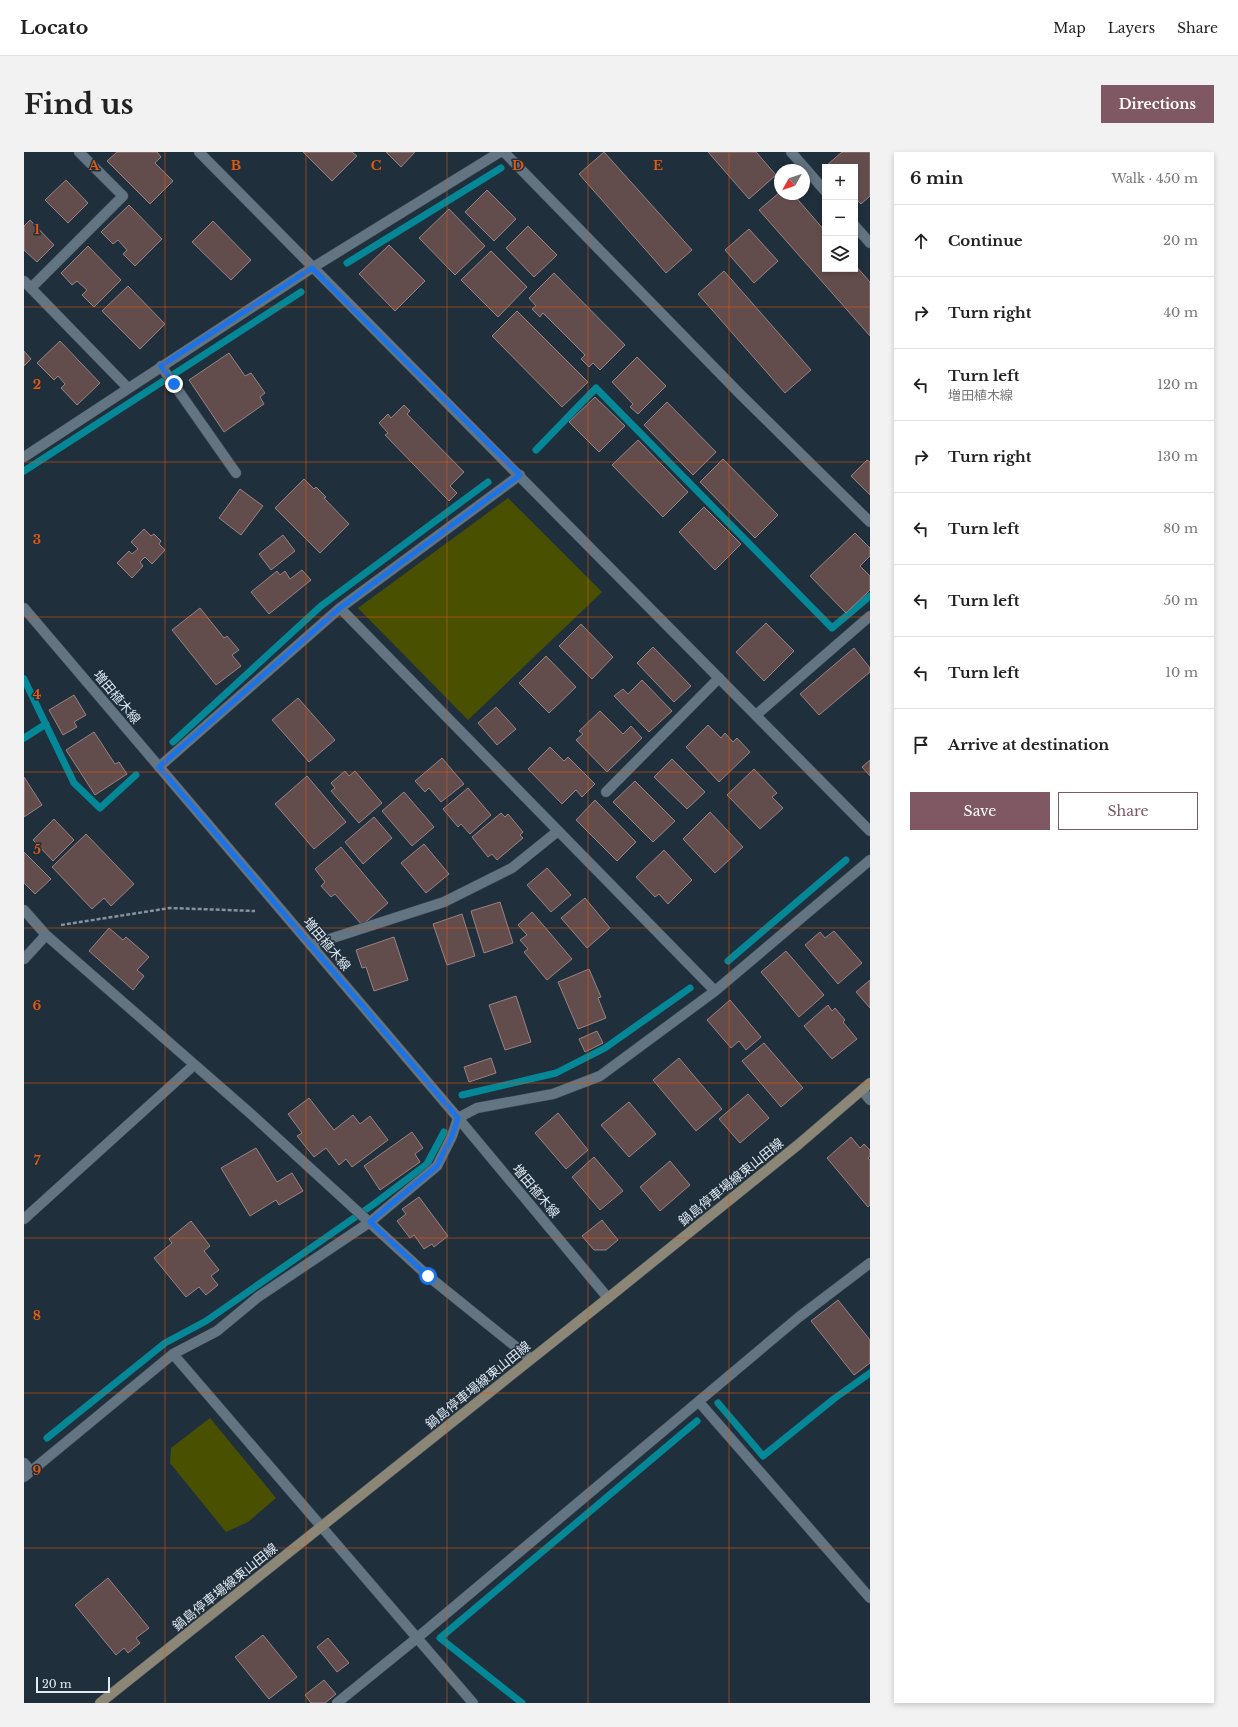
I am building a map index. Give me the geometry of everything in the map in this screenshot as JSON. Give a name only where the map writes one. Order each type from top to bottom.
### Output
[{"type":"main road","name":"鍋島停車場線東山田線","points":[[100,1703],[608,1298],[799,1144],[866,1087]]},
{"type":"street","points":[[79,152],[123,196],[27,285],[128,388]]},
{"type":"street","points":[[199,152],[312,268],[520,475],[870,831]]},
{"type":"street","points":[[24,457],[128,388],[163,370],[312,268],[500,152]]},
{"type":"street","points":[[504,152],[739,393],[870,522]]},
{"type":"street","points":[[791,152],[822,188]]},
{"type":"street","points":[[858,229],[870,243]]},
{"type":"street","points":[[163,370],[236,473]]},
{"type":"street","points":[[159,767],[340,608],[520,475]]},
{"type":"street","name":"増田植木線","points":[[24,608],[458,1118],[608,1298]]},
{"type":"street","points":[[340,608],[715,991]]},
{"type":"street","points":[[756,715],[870,616]]},
{"type":"street","points":[[606,792],[719,678]]},
{"type":"street","points":[[310,945],[444,902],[512,868],[558,831]]},
{"type":"street","points":[[24,1463],[28,1474],[173,1354],[217,1332],[258,1297],[370,1222],[437,1166],[452,1136],[458,1118],[476,1108],[553,1094],[600,1076],[715,991],[870,860]]},
{"type":"street","points":[[24,910],[46,935],[251,1114],[428,1276],[531,1359]]},
{"type":"street","points":[[24,959],[46,935]]},
{"type":"street","points":[[24,1219],[194,1065]]},
{"type":"street","points":[[866,1087],[870,1100]]},
{"type":"street","points":[[337,1703],[417,1638],[800,1317],[870,1263]]},
{"type":"street","points":[[173,1354],[473,1703]]},
{"type":"street","points":[[698,1402],[870,1598]]},
{"type":"path","points":[[46,935],[62,924],[170,908],[255,911]]},
{"type":"green space","points":[[508,498],[602,592],[468,720],[358,608]]},
{"type":"green space","points":[[210,1418],[276,1498],[248,1522],[226,1532],[170,1463],[171,1448]]},
{"type":"building","points":[[117,152],[157,152],[161,157],[155,163],[173,181],[150,204],[107,161]]},
{"type":"building","points":[[303,152],[352,152],[357,156],[332,181]]},
{"type":"building","points":[[386,152],[415,152],[401,167]]},
{"type":"building","points":[[604,152],[692,250],[666,273],[579,174]]},
{"type":"building","points":[[708,152],[756,152],[774,173],[774,177],[749,199]]},
{"type":"building","points":[[842,152],[870,152],[870,196],[861,204],[858,201],[858,164],[828,164]]},
{"type":"building","points":[[66,180],[88,203],[68,223],[45,200]]},
{"type":"building","points":[[487,190],[516,219],[494,241],[465,212]]},
{"type":"building","points":[[774,197],[774,200],[798,200],[822,228],[822,272],[858,272],[858,268],[870,282],[870,336],[759,210]]},
{"type":"building","points":[[129,205],[162,239],[135,266],[123,254],[127,250],[118,240],[113,244],[101,232]]},
{"type":"building","points":[[449,209],[485,246],[455,275],[419,238]]},
{"type":"building","points":[[30,220],[54,245],[37,262],[24,250],[24,226]]},
{"type":"building","points":[[213,221],[251,260],[231,280],[192,242]]},
{"type":"building","points":[[528,226],[557,255],[534,277],[506,248]]},
{"type":"building","points":[[749,229],[778,261],[754,283],[725,250]]},
{"type":"building","points":[[389,245],[425,281],[395,311],[359,274]]},
{"type":"building","points":[[88,246],[121,280],[94,307],[82,295],[87,290],[77,281],[72,285],[61,273]]},
{"type":"building","points":[[491,251],[527,287],[498,317],[461,280]]},
{"type":"building","points":[[724,271],[811,370],[785,393],[698,294]]},
{"type":"building","points":[[554,273],[625,345],[600,370],[593,363],[589,367],[581,359],[585,355],[543,313],[540,317],[532,309],[536,306],[529,298]]},
{"type":"building","points":[[128,286],[165,324],[140,349],[102,311]]},
{"type":"building","points":[[517,311],[588,382],[562,407],[492,336]]},
{"type":"building","points":[[60,341],[100,383],[77,405],[61,388],[65,384],[58,376],[54,380],[37,363]]},
{"type":"building","points":[[24,351],[31,359],[24,366]]},
{"type":"building","points":[[229,353],[245,376],[251,373],[265,393],[260,397],[264,404],[224,432],[189,380]]},
{"type":"building","points":[[637,357],[666,386],[638,414],[630,407],[633,404],[612,382]]},
{"type":"building","points":[[595,397],[625,426],[599,452],[569,422]]},
{"type":"building","points":[[667,402],[716,452],[693,475],[644,425]]},
{"type":"building","points":[[404,405],[410,411],[407,414],[464,472],[450,486],[457,493],[449,501],[385,435],[388,433],[379,423],[388,414],[391,418]]},
{"type":"building","points":[[638,440],[688,492],[663,517],[612,465]]},
{"type":"building","points":[[723,459],[778,515],[755,538],[700,482]]},
{"type":"building","points":[[867,460],[870,462],[870,495],[851,476]]},
{"type":"building","points":[[304,479],[314,489],[316,487],[326,497],[324,498],[349,524],[320,553],[275,508]]},
{"type":"building","points":[[240,489],[263,506],[241,535],[219,518]]},
{"type":"building","points":[[704,507],[741,544],[715,570],[679,532]]},
{"type":"building","points":[[144,529],[151,536],[154,534],[161,541],[159,544],[165,550],[152,564],[145,557],[140,562],[143,566],[132,578],[117,563],[129,551],[132,554],[138,549],[131,542]]},
{"type":"building","points":[[855,533],[870,548],[870,556],[860,566],[870,576],[870,590],[846,613],[810,576]]},
{"type":"building","points":[[283,535],[295,551],[271,570],[259,554]]},
{"type":"building","points":[[302,570],[311,580],[269,614],[251,592],[277,571],[280,575],[285,571],[290,579]]},
{"type":"building","points":[[200,608],[224,638],[227,636],[239,650],[232,655],[241,666],[216,685],[172,630]]},
{"type":"building","points":[[766,623],[794,651],[764,681],[736,652]]},
{"type":"building","points":[[581,624],[613,657],[592,679],[559,646]]},
{"type":"building","points":[[653,647],[691,686],[674,702],[637,663]]},
{"type":"building","points":[[854,648],[870,668],[870,672],[819,715],[800,694]]},
{"type":"building","points":[[546,656],[576,687],[549,713],[519,683]]},
{"type":"building","points":[[642,680],[672,711],[649,732],[614,696],[623,689],[628,694]]},
{"type":"building","points":[[74,695],[86,715],[74,722],[77,727],[63,735],[49,710]]},
{"type":"building","points":[[298,698],[335,740],[309,762],[272,720]]},
{"type":"building","points":[[496,707],[516,729],[497,745],[478,723]]},
{"type":"building","points":[[600,711],[623,734],[631,726],[642,738],[607,772],[576,740],[583,734],[579,731]]},
{"type":"building","points":[[708,725],[721,738],[725,733],[733,742],[737,738],[750,752],[719,782],[686,747]]},
{"type":"building","points":[[94,732],[115,764],[119,762],[127,774],[95,795],[66,750]]},
{"type":"building","points":[[550,747],[564,761],[568,757],[595,784],[582,797],[576,790],[562,804],[528,769]]},
{"type":"building","points":[[442,758],[464,784],[441,802],[429,788],[425,792],[415,781]]},
{"type":"building","points":[[672,759],[705,792],[687,809],[654,777]]},
{"type":"building","points":[[870,760],[870,776],[862,767]]},
{"type":"building","points":[[754,769],[777,793],[772,797],[783,808],[760,829],[727,795]]},
{"type":"building","points":[[345,771],[349,776],[355,771],[382,803],[359,823],[331,791],[335,788],[331,783]]},
{"type":"building","points":[[307,776],[346,822],[314,849],[275,804]]},
{"type":"building","points":[[24,777],[42,805],[24,817]]},
{"type":"building","points":[[635,781],[675,821],[653,842],[613,802]]},
{"type":"building","points":[[468,788],[491,815],[470,834],[461,824],[458,827],[443,809]]},
{"type":"building","points":[[404,792],[434,827],[412,846],[382,811]]},
{"type":"building","points":[[595,800],[636,842],[617,861],[576,820]]},
{"type":"building","points":[[710,812],[743,847],[715,873],[683,839]]},
{"type":"building","points":[[501,813],[505,817],[508,814],[523,832],[520,835],[523,838],[497,860],[492,854],[488,857],[472,837]]},
{"type":"building","points":[[374,817],[392,838],[363,864],[345,842]]},
{"type":"building","points":[[54,819],[74,840],[53,861],[33,840]]},
{"type":"building","points":[[86,834],[134,884],[111,906],[104,898],[92,909],[52,867]]},
{"type":"building","points":[[424,844],[449,874],[426,893],[401,863]]},
{"type":"building","points":[[341,847],[388,903],[362,925],[335,894],[331,897],[321,886],[325,882],[315,869]]},
{"type":"building","points":[[664,850],[692,880],[668,904],[659,894],[655,897],[636,877]]},
{"type":"building","points":[[24,852],[51,879],[35,894],[24,883]]},
{"type":"building","points":[[547,868],[571,895],[551,912],[527,885]]},
{"type":"building","points":[[585,898],[610,928],[587,948],[561,918]]},
{"type":"building","points":[[500,902],[513,943],[484,953],[471,911]]},
{"type":"building","points":[[532,912],[572,959],[547,980],[524,952],[528,949],[520,940],[527,935],[518,925]]},
{"type":"building","points":[[462,914],[475,956],[447,965],[433,924]]},
{"type":"building","points":[[109,928],[123,940],[126,937],[149,957],[137,970],[144,976],[133,990],[89,951]]},
{"type":"building","points":[[834,931],[862,963],[838,984],[805,945],[820,932],[825,938]]},
{"type":"building","points":[[394,937],[408,980],[374,991],[366,967],[362,968],[356,950]]},
{"type":"building","points":[[786,951],[824,995],[799,1017],[761,972]]},
{"type":"building","points":[[589,969],[601,997],[598,998],[606,1018],[578,1029],[558,982]]},
{"type":"building","points":[[870,980],[870,1008],[856,992]]},
{"type":"building","points":[[516,996],[531,1042],[505,1050],[489,1005]]},
{"type":"building","points":[[730,1000],[761,1037],[746,1050],[739,1041],[731,1048],[707,1020]]},
{"type":"building","points":[[828,1005],[832,1011],[835,1008],[845,1020],[843,1022],[857,1039],[832,1059],[804,1026]]},
{"type":"building","points":[[597,1031],[603,1043],[585,1052],[579,1039]]},
{"type":"building","points":[[764,1043],[803,1088],[781,1107],[742,1061]]},
{"type":"building","points":[[491,1058],[496,1073],[469,1082],[464,1067]]},
{"type":"building","points":[[679,1058],[722,1109],[696,1131],[653,1080]]},
{"type":"building","points":[[748,1094],[769,1118],[740,1143],[719,1119]]},
{"type":"building","points":[[309,1098],[334,1130],[353,1115],[360,1124],[370,1116],[388,1140],[352,1167],[346,1159],[339,1165],[326,1148],[314,1157],[297,1136],[302,1133],[288,1114]]},
{"type":"building","points":[[629,1102],[656,1134],[629,1157],[601,1125]]},
{"type":"building","points":[[558,1113],[588,1150],[566,1169],[535,1133]]},
{"type":"building","points":[[412,1132],[423,1148],[415,1154],[420,1162],[380,1190],[364,1166]]},
{"type":"building","points":[[851,1137],[860,1148],[864,1144],[870,1150],[870,1156],[868,1158],[870,1160],[870,1205],[868,1207],[827,1158]]},
{"type":"building","points":[[256,1148],[277,1182],[292,1173],[303,1191],[279,1205],[276,1200],[250,1216],[221,1168]]},
{"type":"building","points":[[594,1157],[623,1191],[600,1210],[572,1177]]},
{"type":"building","points":[[670,1161],[690,1185],[660,1211],[640,1187]]},
{"type":"building","points":[[419,1197],[448,1236],[434,1247],[432,1244],[424,1249],[414,1235],[410,1238],[397,1221],[406,1214],[402,1209]]},
{"type":"building","points":[[602,1220],[618,1240],[606,1250],[594,1250],[582,1236]]},
{"type":"building","points":[[191,1221],[210,1246],[204,1251],[219,1270],[211,1276],[218,1285],[206,1295],[199,1287],[186,1297],[154,1258],[172,1243],[169,1239]]},
{"type":"building","points":[[838,1300],[870,1340],[870,1363],[854,1375],[811,1321]]},
{"type":"building","points":[[108,1578],[149,1628],[136,1638],[140,1643],[128,1653],[124,1648],[116,1655],[75,1605]]},
{"type":"building","points":[[263,1635],[297,1677],[269,1699],[235,1657]]},
{"type":"building","points":[[328,1638],[349,1663],[337,1672],[317,1647]]},
{"type":"building","points":[[324,1680],[336,1694],[325,1703],[311,1703],[305,1695]]},
{"type":"waterway","points":[[347,263],[501,168]]},
{"type":"waterway","points":[[24,471],[301,292]]},
{"type":"waterway","points":[[536,450],[596,388],[832,628],[870,596]]},
{"type":"waterway","points":[[173,742],[321,606],[488,482]]},
{"type":"waterway","points":[[24,679],[74,783],[100,808],[136,775]]},
{"type":"waterway","points":[[24,738],[46,724]]},
{"type":"waterway","points":[[728,961],[846,860]]},
{"type":"waterway","points":[[462,1095],[556,1073],[605,1048],[690,988]]},
{"type":"waterway","points":[[47,1438],[165,1343],[206,1321],[374,1204],[427,1164],[444,1132]]},
{"type":"waterway","points":[[718,1403],[763,1456],[835,1398],[870,1373]]},
{"type":"waterway","points":[[522,1703],[440,1638],[697,1421]]},
{"type":"route","points":[[174,384],[161,366],[312,268],[520,475],[340,608],[159,767],[458,1118],[452,1136],[437,1166],[370,1222],[428,1276]]}]
